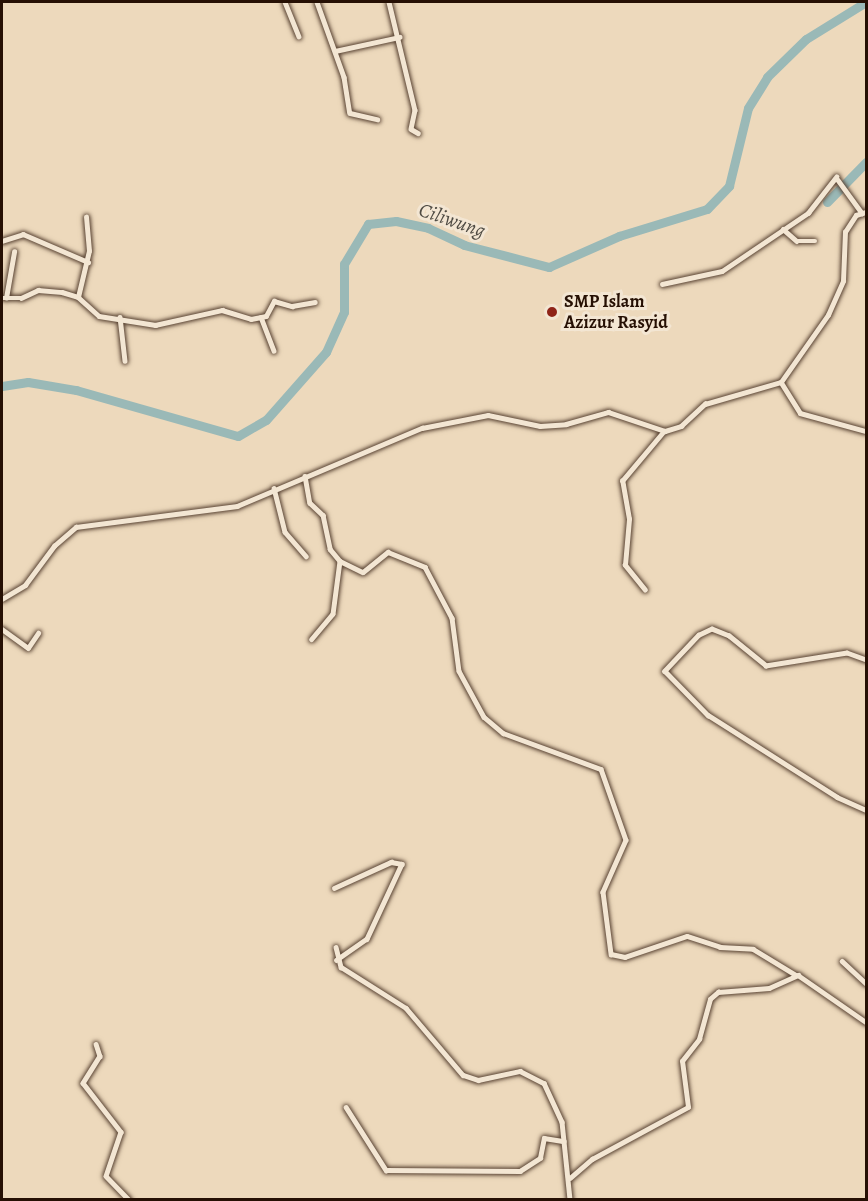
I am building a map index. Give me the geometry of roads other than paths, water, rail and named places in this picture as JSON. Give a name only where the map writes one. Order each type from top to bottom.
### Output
[{"type":"street","points":[[285,2],[299,36]]},
{"type":"street","points":[[317,2],[335,51],[350,114],[377,119]]},
{"type":"street","points":[[389,2],[415,110],[411,129],[418,133]]},
{"type":"street","points":[[335,51],[399,37]]},
{"type":"street","points":[[645,591],[625,565],[629,519],[622,481],[664,431],[681,426],[705,404],[781,382],[828,315],[843,281],[845,231],[864,212],[838,181],[817,206],[784,231],[716,274],[662,284]]},
{"type":"street","points":[[78,297],[88,262],[86,217]]},
{"type":"street","points":[[784,231],[815,241]]},
{"type":"street","points":[[2,241],[23,234],[88,262]]},
{"type":"street","points":[[14,252],[4,298],[38,290],[78,297],[96,315],[162,325],[222,310],[241,319],[261,317],[274,301],[292,306],[315,302]]},
{"type":"street","points":[[120,317],[125,361]]},
{"type":"street","points":[[261,317],[274,351]]},
{"type":"street","points":[[781,382],[800,413],[867,430]]},
{"type":"street","points":[[2,599],[23,587],[54,546],[76,527],[229,508],[402,434],[458,418],[511,416],[542,426],[611,412],[664,431]]},
{"type":"street","points":[[305,476],[310,503],[322,515],[330,549],[340,561],[363,572],[388,552],[425,567],[448,609],[459,644],[458,669],[483,716],[501,732],[601,769],[626,840],[603,892],[611,954],[627,956],[687,936],[717,946],[753,948],[867,1022]]},
{"type":"street","points":[[274,488],[285,532],[306,556]]},
{"type":"street","points":[[312,639],[333,614],[340,561]]},
{"type":"street","points":[[2,629],[28,648],[38,633]]},
{"type":"street","points":[[867,660],[847,653],[766,666],[712,629],[699,635],[665,671],[708,715],[837,797],[867,810]]},
{"type":"street","points":[[334,888],[391,862],[402,864],[367,939],[337,960]]},
{"type":"street","points":[[336,947],[337,960],[347,972],[406,1008],[466,1078],[517,1071],[541,1080],[557,1107],[570,1178],[570,1200]]},
{"type":"street","points":[[842,961],[867,982]]},
{"type":"street","points":[[570,1178],[592,1159],[688,1107],[681,1061],[699,1039],[713,996],[729,989],[769,988],[796,975]]},
{"type":"street","points":[[96,1044],[100,1056],[83,1083],[121,1132],[106,1176],[129,1200]]},
{"type":"street","points":[[346,1107],[386,1170],[520,1171],[540,1158],[544,1138],[564,1141]]},
{"type":"waterway","name":"Ciliwung","points":[[2,386],[28,382],[76,390],[238,436],[266,420],[326,352],[344,312],[344,264],[368,224],[396,221],[428,228],[464,245],[549,267],[619,236],[707,209],[729,186],[748,108],[767,77],[806,39],[866,2]]},
{"type":"waterway","points":[[827,202],[866,162]]},
{"type":"place","name":"SMP Islam Azizur Rasyid","points":[[552,312]]}]
